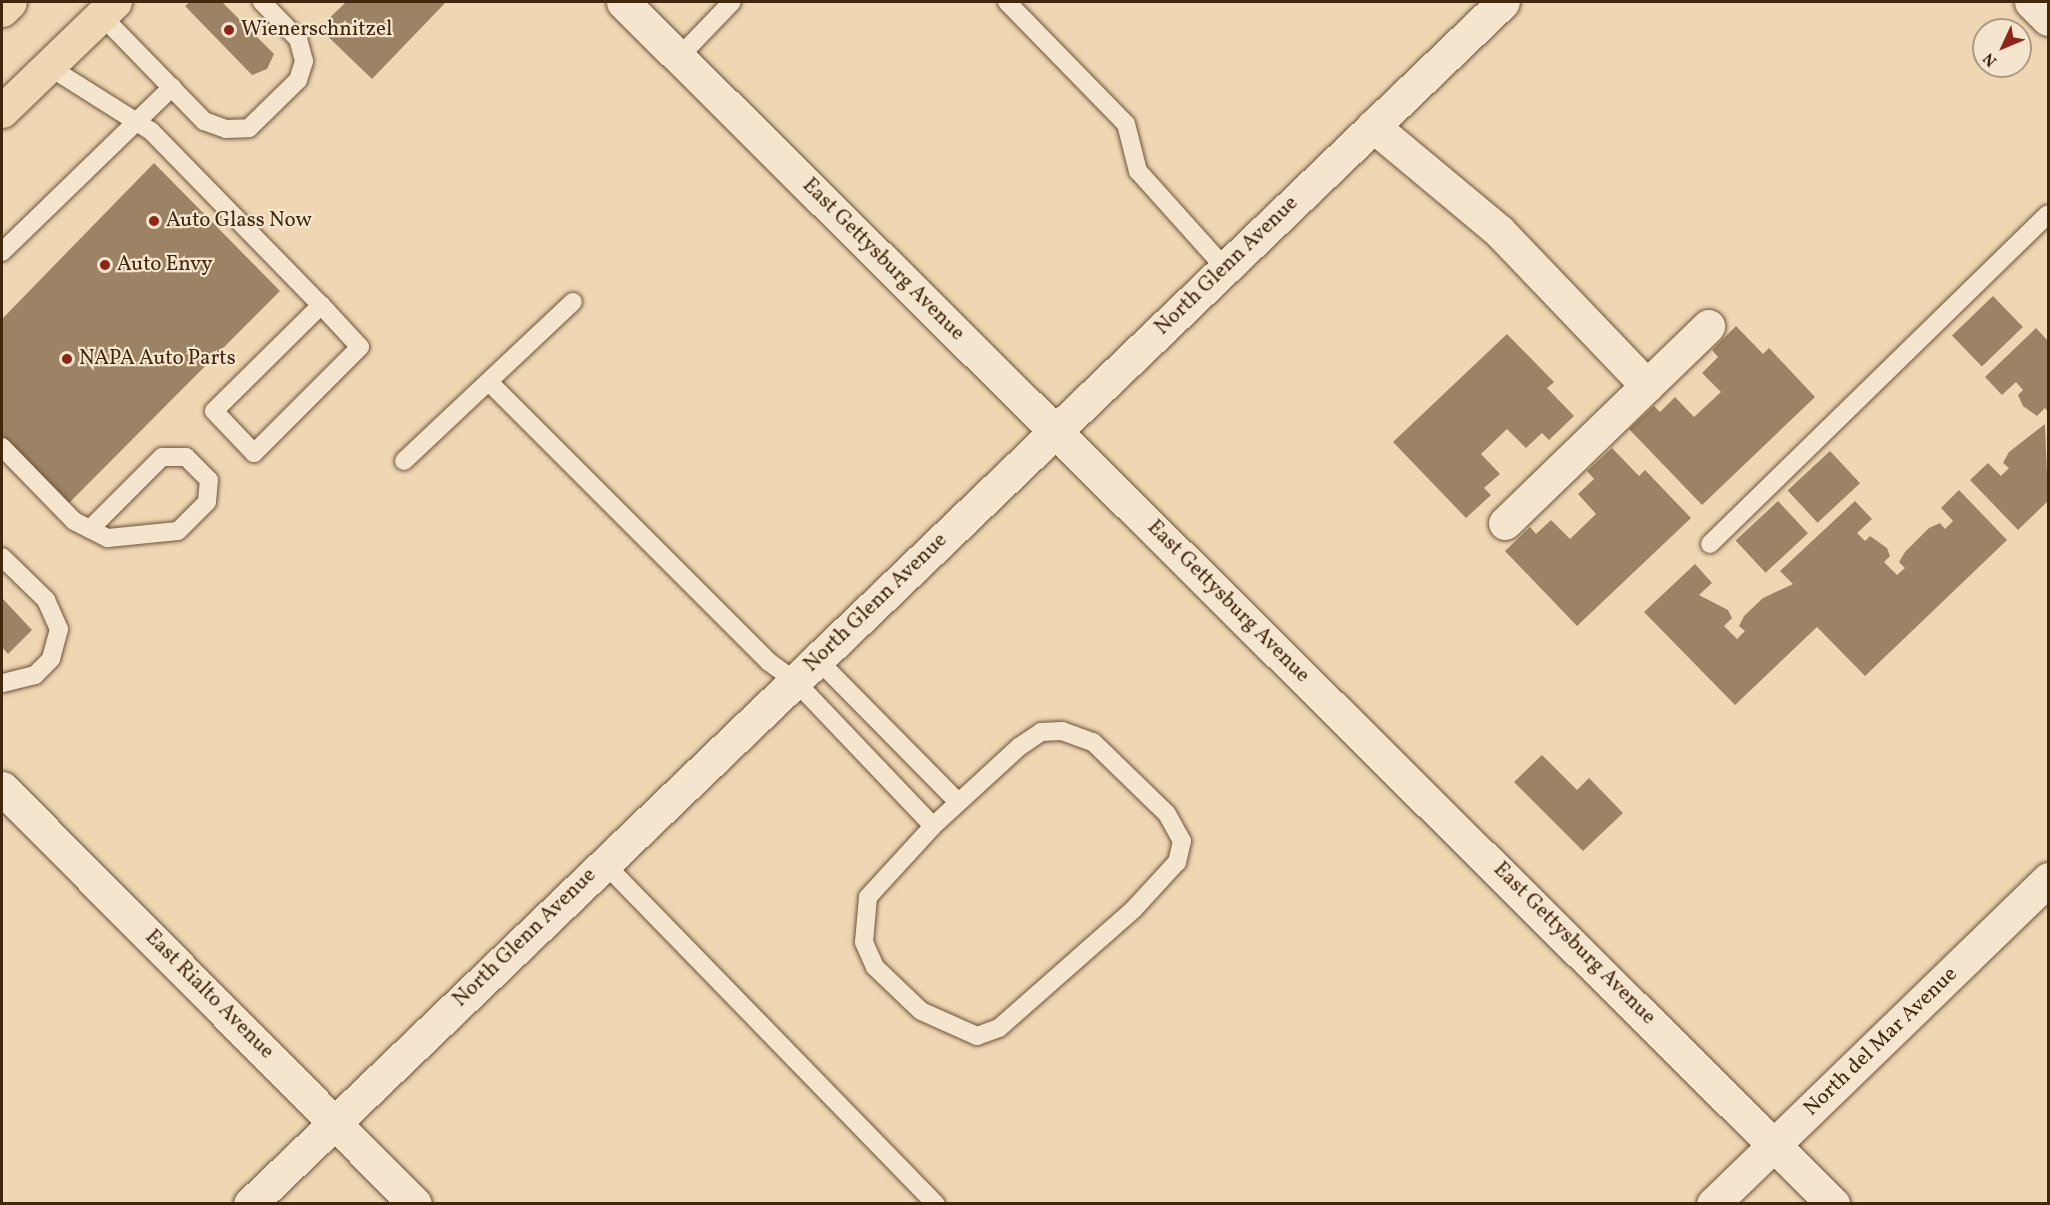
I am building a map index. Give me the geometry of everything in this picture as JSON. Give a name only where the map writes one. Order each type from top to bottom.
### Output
[{"type":"main road","points":[[2,111],[108,8]]},
{"type":"street","name":"East Gettysburg Avenue","points":[[623,2],[1833,1203]]},
{"type":"street","name":"North Glenn Avenue","points":[[250,1203],[1503,2]]},
{"type":"street","points":[[2031,2],[2049,19]]},
{"type":"street","points":[[1373,126],[1499,231],[1647,386]]},
{"type":"street","points":[[1505,523],[1708,326]]},
{"type":"street","name":"East Rialto Avenue","points":[[2,788],[415,1203]]},
{"type":"street","name":"North del Mar Avenue","points":[[1713,1203],[2049,879]]},
{"type":"lane","points":[[108,8],[172,87],[204,120],[226,129],[249,128],[298,80],[304,61],[298,39],[262,2]]},
{"type":"lane","points":[[679,57],[732,2]]},
{"type":"lane","points":[[1006,2],[1126,124],[1138,171],[1225,268]]},
{"type":"lane","points":[[48,66],[136,122],[321,305],[360,347],[255,453],[214,411],[321,305]]},
{"type":"lane","points":[[2,252],[172,87]]},
{"type":"lane","points":[[1710,544],[2049,214]]},
{"type":"lane","points":[[404,461],[573,303]]},
{"type":"lane","points":[[489,382],[769,662],[806,670],[958,802]]},
{"type":"lane","points":[[2,447],[75,521],[90,529],[108,538],[178,531],[207,502],[209,480],[186,457],[162,457],[90,529]]},
{"type":"lane","points":[[2,557],[45,600],[59,629],[51,659],[35,675],[2,683]]},
{"type":"lane","points":[[806,670],[933,826]]},
{"type":"lane","points":[[1062,731],[1093,742],[1167,814],[1182,841],[1177,862],[1134,909],[999,1028],[977,1036],[921,1011],[875,967],[864,942],[868,897],[958,802],[1041,732],[1062,731]]},
{"type":"lane","points":[[604,862],[936,1203]]},
{"type":"building","name":"Wienerschnitzel","points":[[190,2],[222,2],[274,54],[267,69],[252,75],[185,6]]},
{"type":"building","points":[[346,2],[446,2],[372,79],[319,28]]},
{"type":"building","points":[[154,163],[280,291],[67,505],[2,439],[2,319]]},
{"type":"building","points":[[1993,296],[2023,327],[1982,367],[1952,336]]},
{"type":"building","points":[[1736,326],[1763,354],[1769,348],[1815,397],[1702,505],[1629,429],[1654,406],[1660,412],[1675,397],[1694,417],[1721,392],[1702,373],[1718,357],[1712,350]]},
{"type":"building","points":[[2036,328],[2048,341],[2048,412],[2045,408],[2037,416],[2023,406],[2018,395],[2023,390],[2016,382],[2002,395],[1985,377]]},
{"type":"building","points":[[1507,334],[1554,382],[1547,388],[1574,416],[1549,440],[1542,433],[1526,448],[1507,429],[1481,454],[1500,474],[1484,488],[1491,495],[1466,518],[1393,442]]},
{"type":"building","points":[[2045,424],[2048,501],[2018,530],[1970,480],[1988,463],[2001,476],[2009,468],[2003,463],[2009,452]]},
{"type":"building","points":[[1612,448],[1639,476],[1645,470],[1691,518],[1577,626],[1505,551],[1530,527],[1536,534],[1551,520],[1570,539],[1596,514],[1578,494],[1594,479],[1587,471]]},
{"type":"building","points":[[1830,451],[1860,483],[1818,523],[1788,491]]},
{"type":"building","points":[[1959,490],[2007,540],[1865,676],[1817,627],[1735,705],[1644,612],[1695,564],[1712,583],[1699,595],[1728,610],[1732,618],[1724,626],[1737,639],[1745,631],[1739,626],[1744,616],[1763,598],[1793,584],[1780,571],[1855,501],[1872,519],[1857,533],[1865,541],[1870,536],[1887,548],[1890,556],[1884,562],[1897,575],[1905,568],[1899,562],[1905,552],[1929,528],[1940,523],[1945,529],[1953,521],[1941,508]]},
{"type":"building","points":[[1778,501],[1808,533],[1766,573],[1736,541]]},
{"type":"building","points":[[2,598],[32,630],[8,654],[2,647]]},
{"type":"building","points":[[1542,755],[1577,790],[1589,778],[1623,813],[1583,851],[1514,782]]},
{"type":"place","name":"Wienerschnitzel","points":[[229,30]]},
{"type":"place","name":"Auto Glass Now","points":[[154,221]]},
{"type":"place","name":"Auto Envy","points":[[105,265]]},
{"type":"place","name":"NAPA Auto Parts","points":[[67,359]]}]
